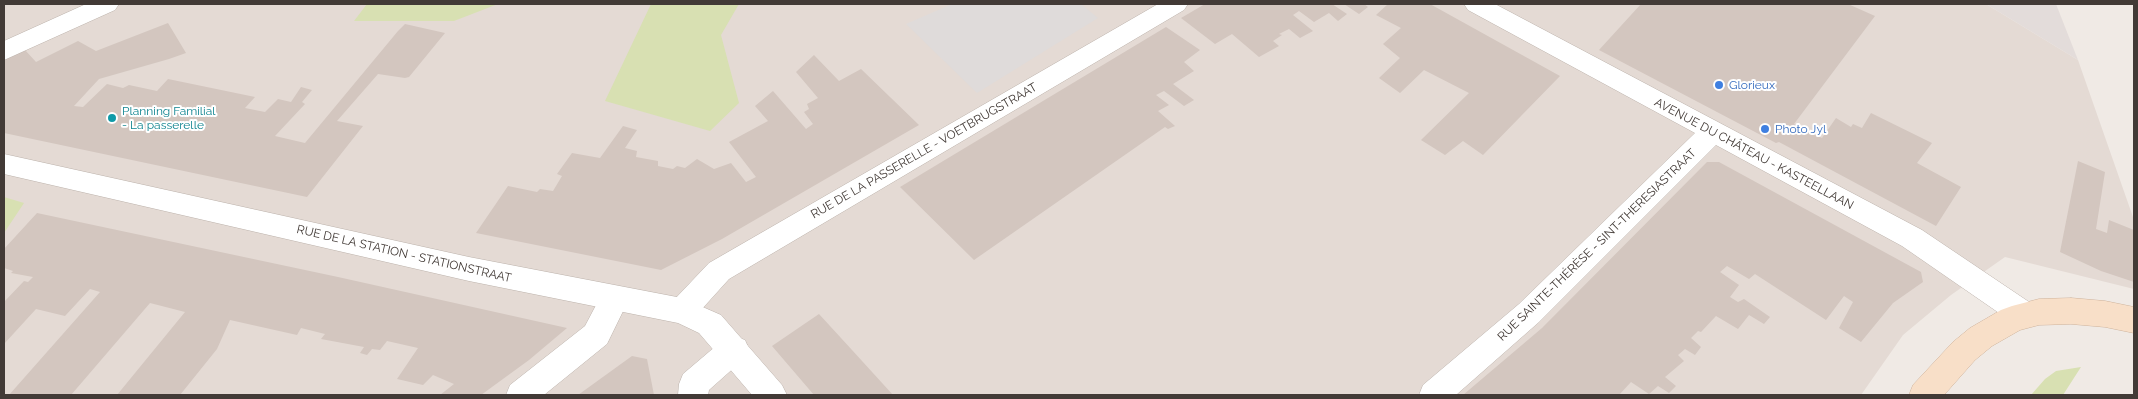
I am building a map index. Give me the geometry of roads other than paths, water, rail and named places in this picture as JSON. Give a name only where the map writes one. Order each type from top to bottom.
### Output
[{"type":"main road","points":[[1924,395],[1964,351],[1981,337],[1997,326],[2025,315],[2053,310],[2071,310],[2134,320]]},
{"type":"street","points":[[4,51],[107,4]]},
{"type":"street","name":"RUE DE LA PASSERELLE - VOETBRUGSTRAAT","points":[[682,310],[719,271],[1176,4]]},
{"type":"street","name":"AVENUE DU CHÂTEAU - KASTEELLAAN","points":[[1476,4],[1912,238],[2025,315]]},
{"type":"street","name":"RUE SAINTE-THÉRÈSE - SINT-THERESIASTRAAT","points":[[1434,395],[1529,313],[1713,132]]},
{"type":"street","name":"RUE DE LA STATION - STATIONSTRAAT","points":[[4,164],[469,269],[614,299],[682,310],[710,324],[734,349],[771,395]]},
{"type":"street","points":[[521,395],[596,334],[614,299]]},
{"type":"street","points":[[693,395],[694,384],[734,349]]},
{"type":"place","name":"Glorieux","points":[[1719,85]]},
{"type":"place","name":"Planning Familial - La passerelle","points":[[112,118]]},
{"type":"place","name":"Photo Jyl","points":[[1765,129]]}]
